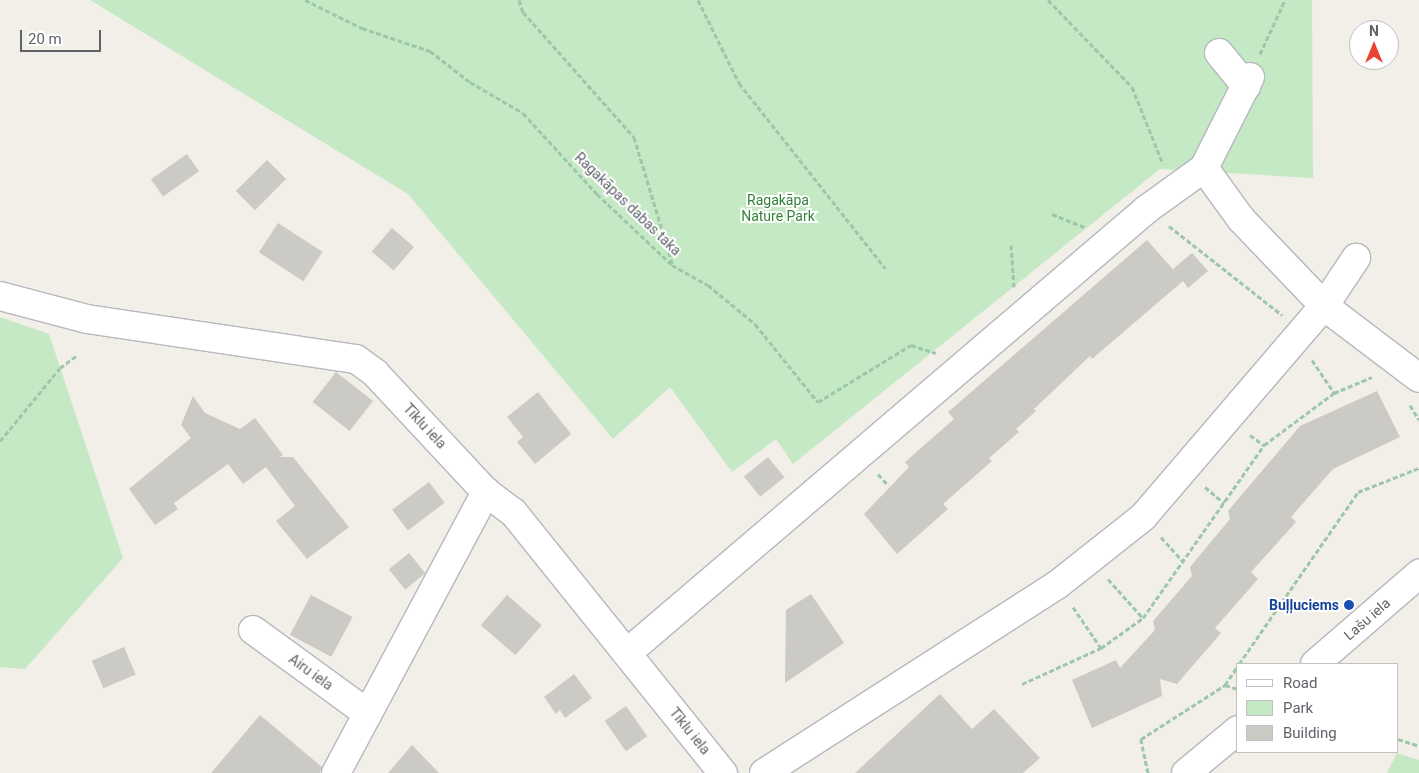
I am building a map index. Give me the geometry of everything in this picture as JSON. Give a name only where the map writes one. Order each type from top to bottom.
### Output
[{"type":"street","points":[[627,653],[1147,210],[1204,168],[1248,81],[1219,53]]},
{"type":"street","points":[[1204,168],[1241,218],[1324,306],[1419,378]]},
{"type":"street","points":[[764,773],[1057,585],[1143,517],[1324,306],[1356,258]]},
{"type":"street","name":"Tīklu iela","points":[[0,296],[87,319],[356,359],[375,373],[486,492],[513,512],[723,773]]},
{"type":"street","points":[[336,773],[441,570],[486,492]]},
{"type":"street","name":"Lašu iela","points":[[1316,663],[1419,574]]},
{"type":"street","name":"Airu iela","points":[[253,630],[368,714]]},
{"type":"street","points":[[1186,773],[1236,732]]},
{"type":"path","name":"Ragakāpas dabas taka","points":[[305,0],[362,28],[430,51],[470,82],[523,112],[598,194],[672,264],[708,284],[755,324],[818,402],[911,345]]},
{"type":"path","points":[[519,0],[523,12],[634,137],[672,264]]},
{"type":"path","points":[[698,0],[739,83],[885,268]]},
{"type":"path","points":[[1048,0],[1132,87],[1174,190]]},
{"type":"path","points":[[1248,81],[1285,0]]},
{"type":"path","points":[[1147,210],[1299,334],[1334,393]]},
{"type":"path","points":[[0,441],[60,368],[77,355]]},
{"type":"path","points":[[1022,684],[1101,648],[1143,618],[1264,445],[1334,393],[1373,377]]},
{"type":"path","points":[[1239,663],[1358,492],[1419,468]]},
{"type":"path","points":[[1090,559],[1143,618]]},
{"type":"path","points":[[1057,585],[1101,648]]},
{"type":"path","points":[[1148,773],[1141,739],[1225,685],[1236,668]]},
{"type":"path","points":[[1225,685],[1236,688]]},
{"type":"path","points":[[1399,740],[1419,746]]},
{"type":"green space","name":"Ragakāpa Nature Park","points":[[90,0],[1312,0],[1313,178],[1160,169],[793,464],[776,439],[732,472],[670,387],[613,439],[408,194]]},
{"type":"green space","points":[[0,317],[49,334],[123,558],[25,669],[0,667]]},
{"type":"green space","points":[[1397,753],[1419,760],[1419,773],[1387,773]]},
{"type":"building","points":[[187,154],[199,171],[163,196],[151,179]]},
{"type":"building","points":[[267,160],[286,179],[255,210],[236,191]]},
{"type":"building","points":[[278,223],[322,252],[303,281],[259,252]]},
{"type":"building","points":[[392,228],[414,247],[394,270],[372,251]]},
{"type":"building","points":[[1147,240],[1177,274],[1173,269],[1192,253],[1208,271],[1188,288],[1183,281],[1092,359],[1090,356],[1034,409],[1036,411],[1016,429],[1019,432],[989,458],[992,461],[943,504],[948,509],[897,554],[864,514],[909,467],[905,462],[954,419],[948,412]]},
{"type":"building","points":[[336,372],[373,401],[350,431],[313,402]]},
{"type":"building","points":[[1377,391],[1400,437],[1333,469],[1291,517],[1296,522],[1251,572],[1258,579],[1215,628],[1221,633],[1177,684],[1160,679],[1162,696],[1092,728],[1072,680],[1116,660],[1120,668],[1155,630],[1153,621],[1192,576],[1190,567],[1230,519],[1228,511],[1300,426]]},
{"type":"building","points":[[538,392],[571,434],[535,464],[517,442],[523,437],[507,417]]},
{"type":"building","points":[[193,396],[205,413],[240,429],[255,418],[283,455],[280,457],[293,457],[349,527],[307,559],[276,521],[295,506],[266,467],[243,484],[228,464],[174,503],[178,509],[155,525],[129,489],[191,438],[181,425]]},
{"type":"building","points":[[768,457],[784,477],[760,497],[744,477]]},
{"type":"building","points":[[429,482],[445,503],[408,530],[392,510]]},
{"type":"building","points":[[409,553],[425,573],[405,590],[389,569]]},
{"type":"building","points":[[811,594],[844,643],[785,683],[786,610]]},
{"type":"building","points":[[311,595],[352,617],[331,657],[290,635]]},
{"type":"building","points":[[507,595],[542,625],[515,655],[481,625]]},
{"type":"building","points":[[124,647],[136,675],[104,688],[92,661]]},
{"type":"building","points":[[574,674],[592,698],[565,718],[560,710],[556,714],[544,697]]},
{"type":"building","points":[[940,694],[972,729],[994,709],[1040,758],[1023,773],[855,773]]},
{"type":"building","points":[[626,706],[647,736],[626,751],[605,721]]},
{"type":"building","points":[[260,715],[322,767],[320,773],[211,773]]},
{"type":"building","points":[[412,745],[439,773],[388,773]]},
{"type":"place","name":"Buļļuciems","points":[[1349,605]]}]
